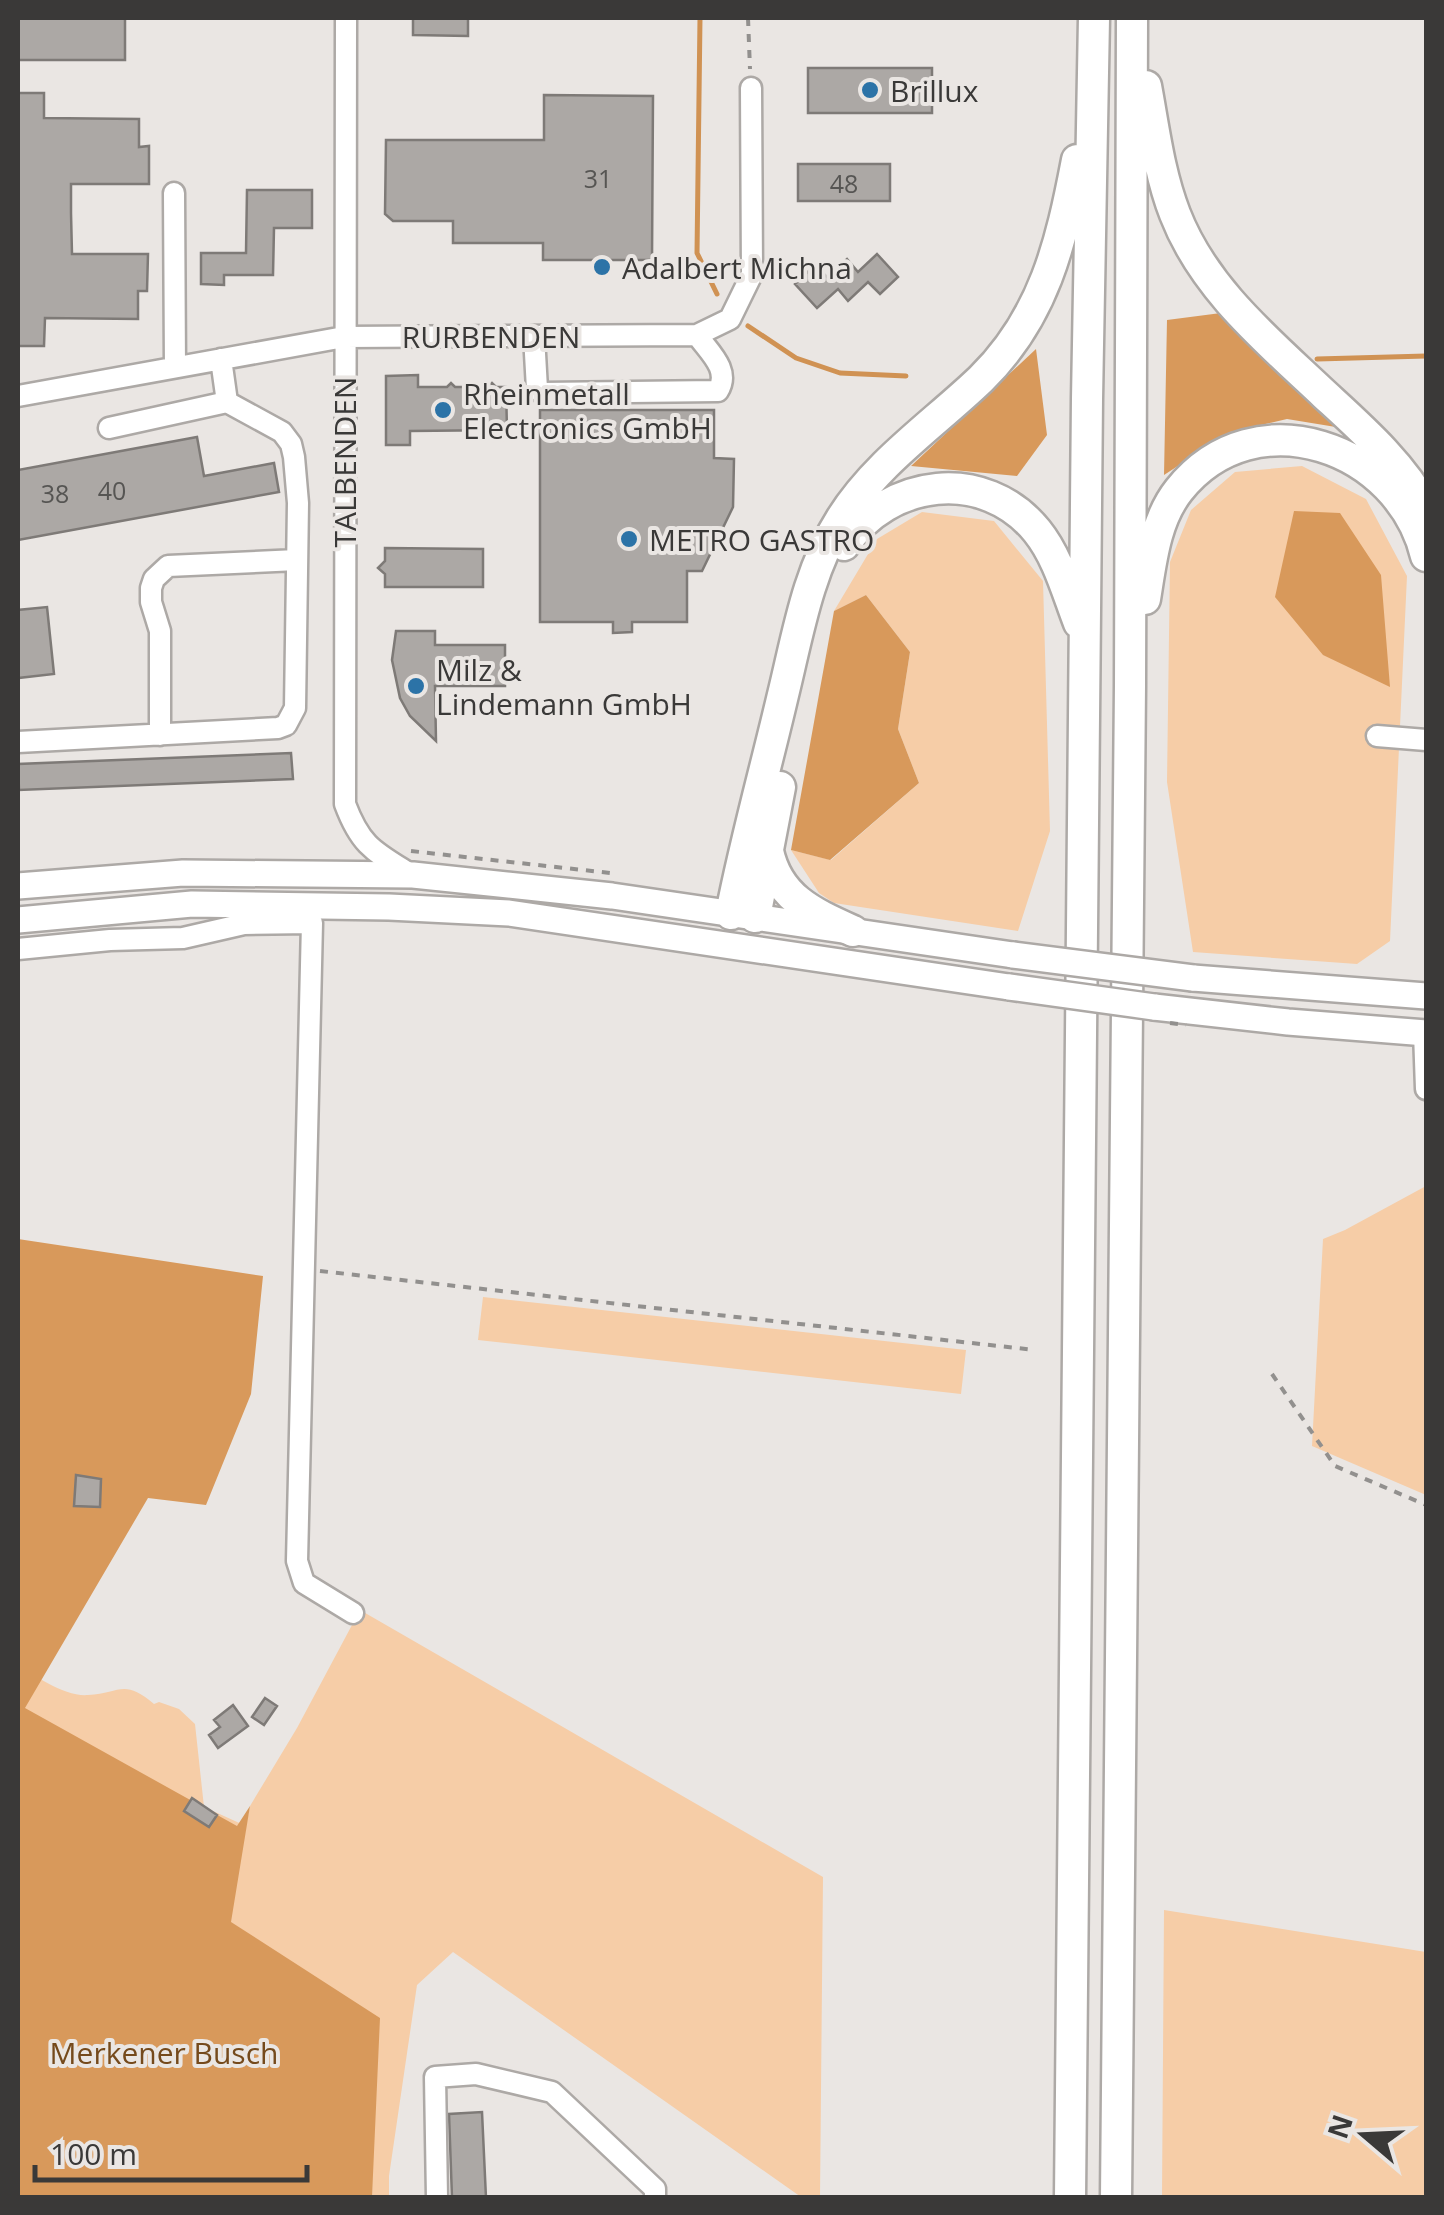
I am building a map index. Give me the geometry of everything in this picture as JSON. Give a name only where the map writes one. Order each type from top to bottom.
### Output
[{"type":"highway","points":[[1070,2198],[1094,18]]},
{"type":"highway","points":[[1134,18],[1163,177],[1173,210],[1196,258],[1242,316],[1386,455],[1426,509]]},
{"type":"highway","points":[[1116,2198],[1134,18]]},
{"type":"highway","points":[[743,916],[802,618],[817,570],[834,530],[854,500],[997,362],[1031,312],[1062,237],[1094,68]]},
{"type":"highway","points":[[1130,686],[1162,522],[1173,498],[1188,480],[1228,453],[1281,441],[1340,452],[1370,468],[1391,487],[1415,522],[1426,556]]},
{"type":"highway","points":[[743,916],[768,852],[820,601],[844,546],[858,525],[906,494],[948,488],[983,493],[1003,502],[1032,524],[1046,544],[1085,639]]},
{"type":"highway","points":[[768,852],[776,876],[794,900],[853,931]]},
{"type":"main road","points":[[18,886],[183,873],[413,875],[538,887],[1193,978],[1426,996]]},
{"type":"main road","points":[[18,920],[192,904],[389,906],[509,913],[1189,1012],[1425,1032],[1426,1006]]},
{"type":"main road","points":[[742,946],[743,916]]},
{"type":"street","name":"TALBENDEN","points":[[346,18],[345,804],[354,827],[370,848],[413,875]]},
{"type":"street","points":[[534,336],[537,389],[542,393],[718,391],[723,371],[697,336],[730,318],[752,274],[751,88]]},
{"type":"street","points":[[174,193],[174,368]]},
{"type":"street","name":"RURBENDEN","points":[[18,396],[344,336],[697,336]]},
{"type":"street","points":[[222,359],[227,402]]},
{"type":"street","points":[[18,742],[278,728],[292,717],[298,503],[290,444],[282,432],[227,402],[109,428]]},
{"type":"street","points":[[160,734],[160,631],[151,602],[154,578],[168,566],[298,560]]},
{"type":"street","points":[[1377,736],[1426,740]]},
{"type":"street","points":[[18,950],[110,940],[183,938],[244,924],[312,923],[298,1561],[304,1583],[353,1613]]},
{"type":"street","points":[[1425,1032],[1426,1089]]},
{"type":"street","points":[[437,2198],[435,2077],[476,2074],[552,2092],[656,2188],[655,2198]]},
{"type":"path","points":[[748,18],[751,88]]},
{"type":"path","points":[[402,850],[620,876]]},
{"type":"path","points":[[306,1270],[1035,1350]]},
{"type":"path","points":[[1272,1374],[1335,1466],[1426,1504]]},
{"type":"green space","points":[[1221,313],[1348,429],[1287,419],[1230,432],[1164,475],[1167,320]]},
{"type":"green space","points":[[1036,349],[1047,435],[1017,476],[911,466]]},
{"type":"green space","points":[[1302,466],[1366,499],[1407,576],[1390,941],[1357,964],[1193,952],[1167,782],[1170,562],[1191,510],[1235,472]]},
{"type":"green space","points":[[1294,511],[1340,513],[1381,575],[1390,687],[1323,655],[1275,597]]},
{"type":"green space","points":[[922,512],[994,521],[1043,581],[1050,831],[1018,931],[834,903],[819,893],[791,850],[831,860],[919,783],[898,729],[910,652],[866,595],[834,611],[877,539]]},
{"type":"green space","points":[[866,595],[910,652],[898,729],[919,783],[830,860],[791,850],[834,611]]},
{"type":"green space","points":[[1426,1186],[1426,1495],[1312,1446],[1323,1239]]},
{"type":"green space","name":"Merkener Busch","points":[[18,1239],[263,1276],[251,1394],[206,1505],[148,1498],[25,1708],[237,1826],[250,1806],[231,1922],[380,2018],[372,2197],[18,2197]]},
{"type":"green space","points":[[483,1297],[966,1350],[961,1394],[478,1340]]},
{"type":"green space","points":[[360,1610],[823,1877],[820,2197],[801,2197],[453,1952],[417,1985],[389,2197],[18,2197],[18,1660],[40,1679],[70,1693],[88,1695],[128,1689],[154,1704],[179,1709],[195,1724],[204,1807],[246,1826],[250,1806]]},
{"type":"green space","points":[[1164,1910],[1426,1952],[1426,2197],[1162,2197]]},
{"type":"building","points":[[18,18],[125,18],[125,60],[18,60]]},
{"type":"building","points":[[413,18],[468,18],[468,36],[413,35]]},
{"type":"building","name":"Brillux","points":[[808,68],[932,68],[932,113],[808,113]]},
{"type":"building","points":[[18,93],[44,93],[44,118],[139,119],[139,147],[149,146],[149,184],[71,184],[72,254],[148,254],[147,291],[138,291],[138,319],[45,318],[44,346],[18,346]]},
{"type":"building","points":[[544,95],[653,96],[652,260],[543,260],[543,243],[453,243],[453,221],[393,221],[385,214],[386,140],[544,140]]},
{"type":"building","points":[[798,164],[890,164],[890,201],[798,201]]},
{"type":"building","points":[[247,190],[312,190],[312,228],[274,228],[273,275],[224,275],[224,285],[201,284],[201,253],[246,253]]},
{"type":"building","points":[[877,254],[898,277],[880,294],[868,282],[848,301],[838,289],[817,308],[795,284],[815,265],[827,277],[847,259],[858,272]]},
{"type":"building","name":"Rheinmetall Electronics GmbH","points":[[418,375],[418,387],[447,387],[451,383],[455,387],[488,387],[492,383],[506,387],[507,430],[410,431],[410,445],[386,445],[386,376]]},
{"type":"building","name":"METRO GASTRO","points":[[540,410],[714,410],[714,458],[734,459],[733,507],[702,571],[687,571],[687,622],[632,622],[632,632],[613,633],[613,622],[540,622]]},
{"type":"building","points":[[197,437],[204,476],[274,463],[279,492],[18,540],[18,470]]},
{"type":"building","points":[[385,548],[483,549],[483,587],[385,587],[385,574],[378,568],[385,561]]},
{"type":"building","points":[[47,607],[54,674],[18,678],[18,610]]},
{"type":"building","points":[[396,631],[435,631],[435,645],[505,645],[505,686],[435,686],[436,741],[410,716],[400,698],[392,660]]},
{"type":"building","points":[[291,753],[293,779],[19,790],[18,764]]},
{"type":"building","points":[[76,1475],[101,1479],[100,1507],[74,1506]]},
{"type":"building","points":[[265,1698],[277,1706],[264,1725],[252,1717]]},
{"type":"building","points":[[233,1705],[248,1726],[218,1748],[209,1735],[220,1727],[214,1720]]},
{"type":"building","points":[[192,1798],[217,1815],[209,1827],[184,1811]]},
{"type":"building","points":[[482,2112],[486,2198],[452,2198],[449,2114]]},
{"type":"waterway","points":[[700,18],[697,253],[717,294]]},
{"type":"waterway","points":[[748,326],[796,358],[840,373],[906,376]]},
{"type":"waterway","points":[[1317,359],[1426,356]]},
{"type":"place","name":"Brillux","points":[[870,90]]},
{"type":"place","name":"Adalbert Michna","points":[[602,267]]},
{"type":"place","name":"Rheinmetall Electronics GmbH","points":[[443,410]]},
{"type":"place","name":"METRO GASTRO","points":[[629,539]]},
{"type":"place","name":"Milz & Lindemann GmbH","points":[[416,686]]}]
